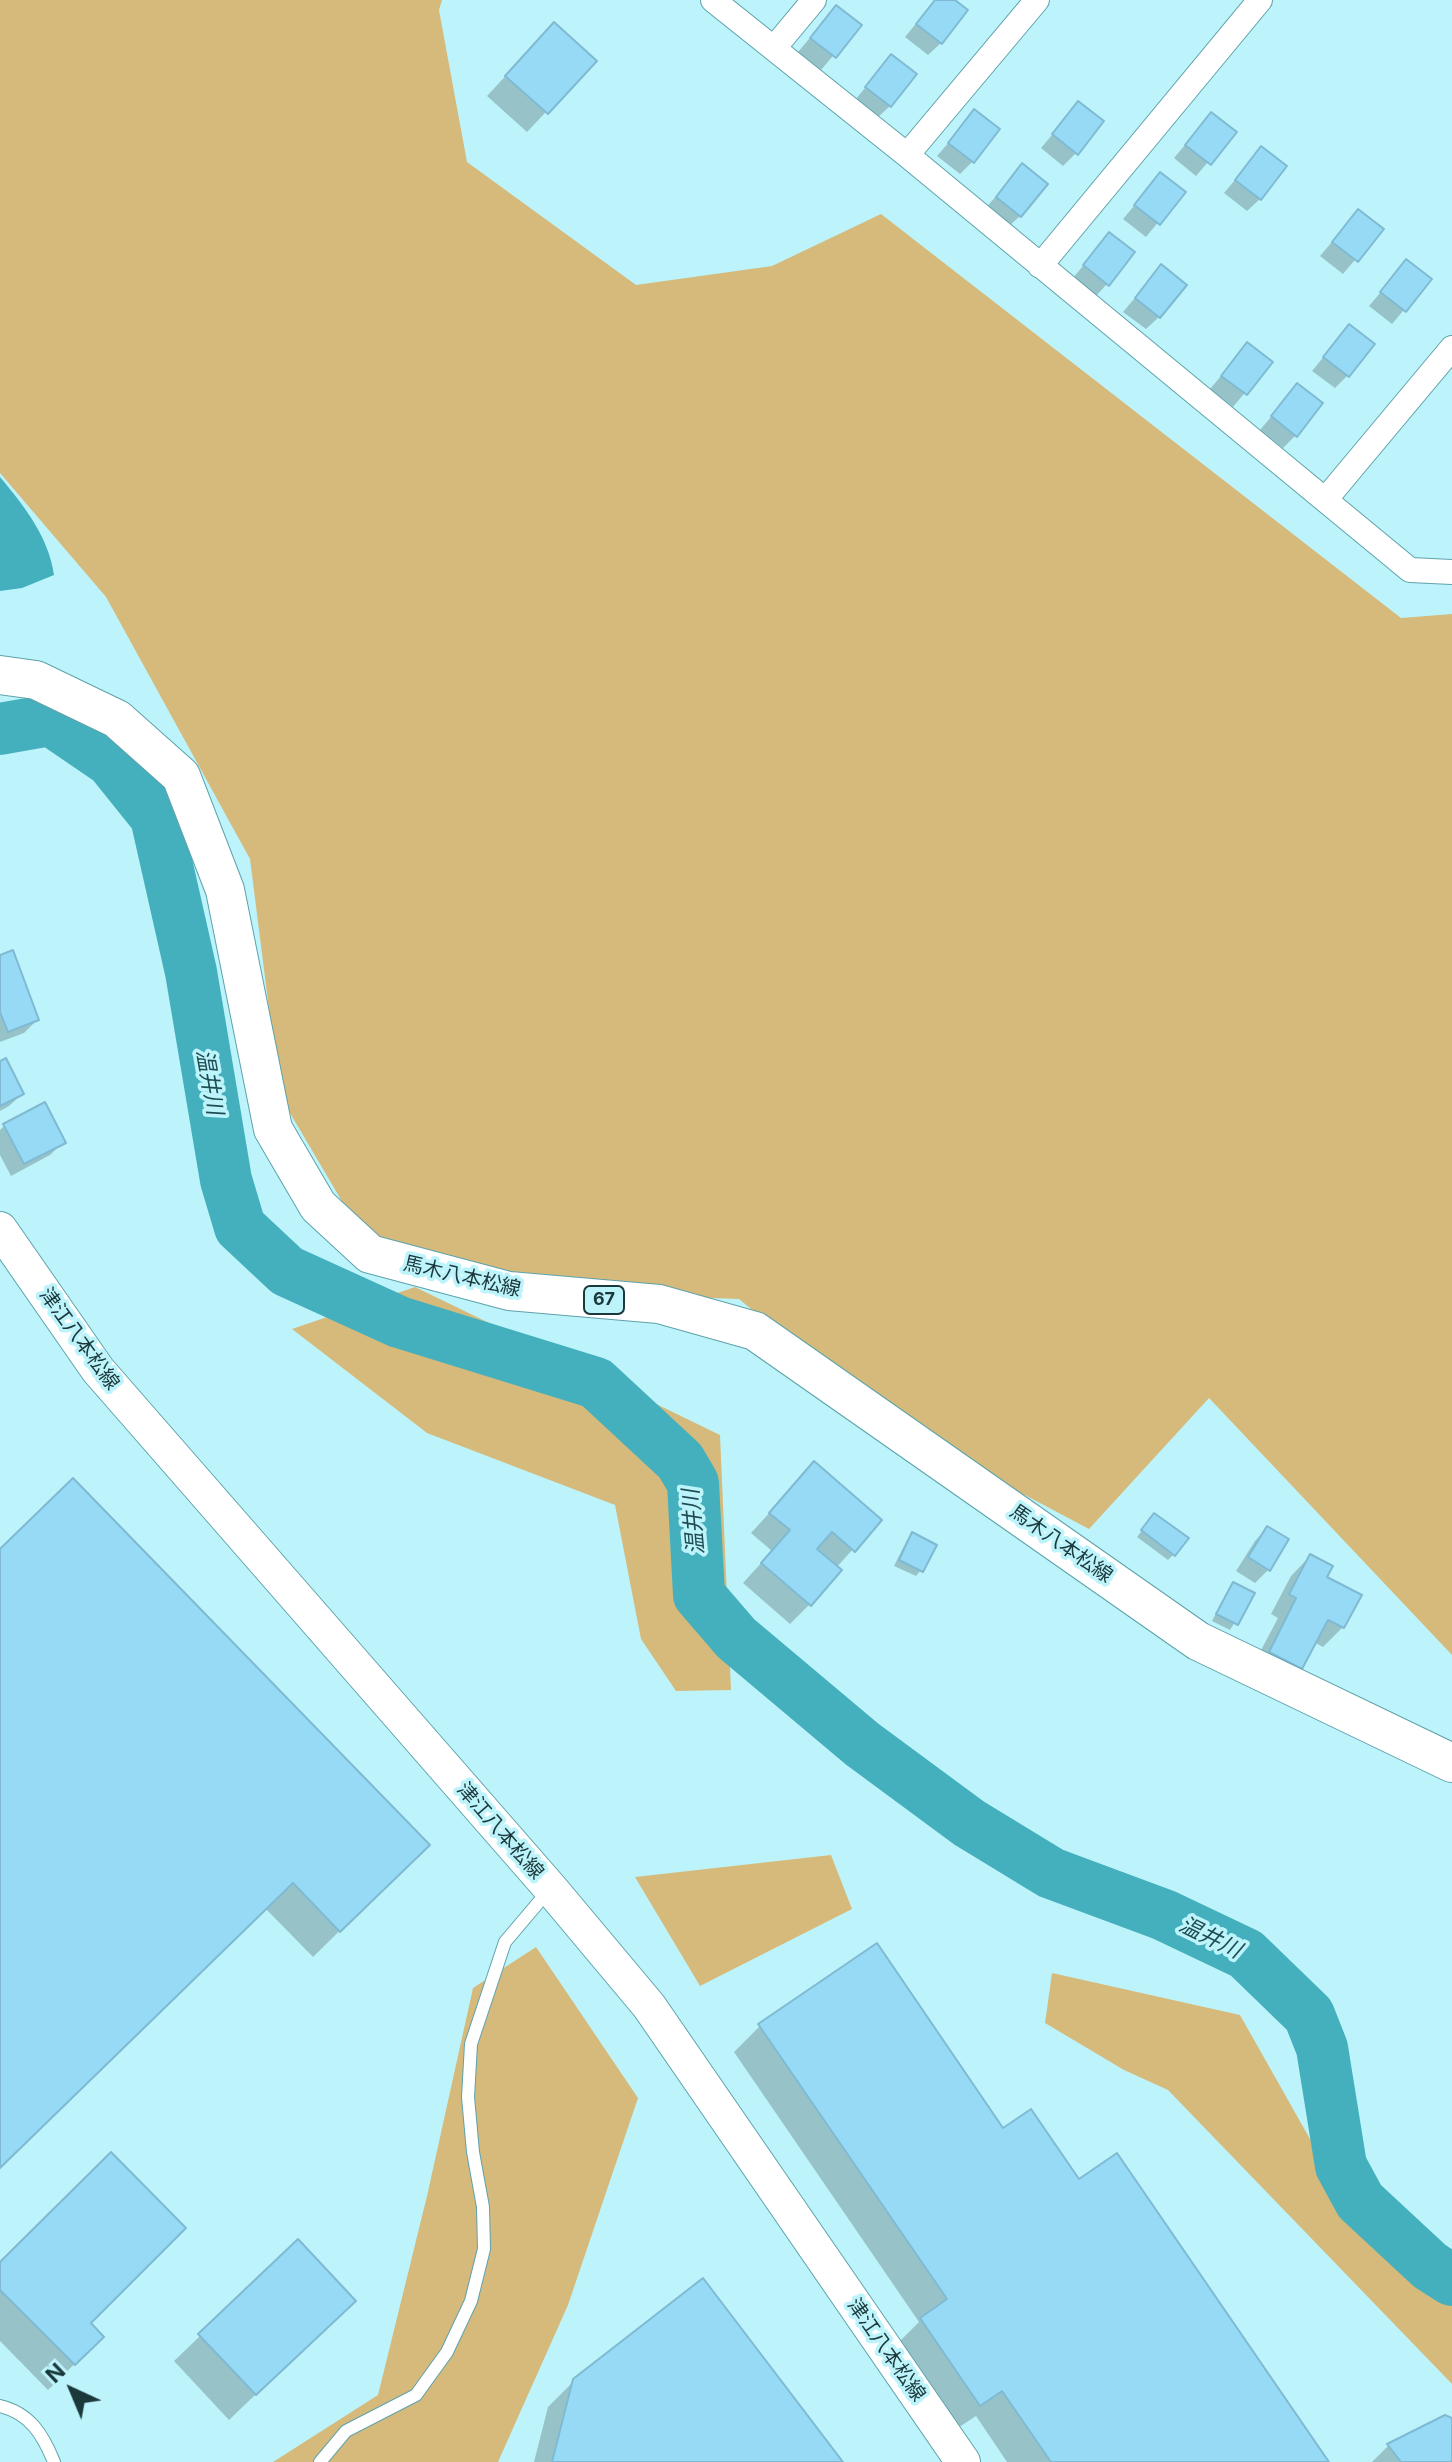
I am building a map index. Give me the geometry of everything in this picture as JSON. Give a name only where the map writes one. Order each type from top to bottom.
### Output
[{"type":"main road","name":"馬木八本松線","points":[[0,675],[36,680],[117,719],[181,776],[225,890],[273,1129],[318,1206],[370,1254],[509,1291],[659,1304],[755,1331],[1198,1641],[1452,1763]]},
{"type":"main road","name":"津江八本松線","points":[[0,1229],[98,1370],[551,1889],[649,2006],[963,2462]]},
{"type":"street","points":[[713,0],[907,155],[1410,570],[1452,572]]},
{"type":"street","points":[[774,48],[814,0]]},
{"type":"street","points":[[907,155],[1037,0]]},
{"type":"street","points":[[1040,266],[1260,0]]},
{"type":"street","points":[[1325,500],[1452,348]]},
{"type":"lane","points":[[320,2462],[346,2431],[416,2395],[447,2352],[471,2301],[484,2249],[483,2207],[473,2152],[468,2097],[471,2044],[505,1942],[551,1889]]},
{"type":"lane","points":[[0,2406],[29,2419],[44,2439],[54,2462]]},
{"type":"shaded area","points":[[0,0],[442,0],[439,10],[467,162],[636,285],[772,266],[881,214],[1401,618],[1452,614],[1452,1655],[1209,1398],[1089,1529],[887,1422],[739,1299],[509,1291],[360,1232],[280,1096],[250,859],[106,597],[0,473]]},
{"type":"shaded area","points":[[415,1287],[720,1435],[731,1690],[676,1691],[641,1639],[615,1505],[427,1433],[292,1329]]},
{"type":"shaded area","points":[[831,1855],[852,1909],[700,1986],[635,1877]]},
{"type":"shaded area","points":[[536,1947],[638,2098],[568,2305],[498,2462],[273,2462],[378,2395],[427,2196],[473,1988]]},
{"type":"shaded area","points":[[1052,1973],[1240,2015],[1323,2162],[1452,2263],[1452,2384],[1168,2090],[1124,2070],[1045,2023]]},
{"type":"water","points":[[0,477],[41,535],[54,575],[22,588],[0,591]]},
{"type":"building","points":[[935,0],[955,0],[968,10],[942,44],[916,24]]},
{"type":"building","points":[[836,5],[862,25],[836,58],[810,38]]},
{"type":"building","points":[[554,22],[597,61],[548,114],[505,76]]},
{"type":"building","points":[[891,54],[917,74],[891,107],[865,87]]},
{"type":"building","points":[[1078,101],[1104,121],[1078,155],[1052,134]]},
{"type":"building","points":[[974,109],[1000,129],[974,163],[948,143]]},
{"type":"building","points":[[1211,112],[1237,132],[1211,165],[1185,145]]},
{"type":"building","points":[[1261,146],[1287,166],[1261,200],[1235,180]]},
{"type":"building","points":[[1022,163],[1048,184],[1021,217],[996,197]]},
{"type":"building","points":[[1160,172],[1186,192],[1160,225],[1134,205]]},
{"type":"building","points":[[1358,209],[1384,229],[1358,262],[1332,242]]},
{"type":"building","points":[[1109,232],[1135,252],[1109,286],[1083,265]]},
{"type":"building","points":[[1406,259],[1432,279],[1406,312],[1380,292]]},
{"type":"building","points":[[1161,264],[1187,285],[1160,318],[1135,298]]},
{"type":"building","points":[[1349,324],[1375,344],[1349,377],[1323,357]]},
{"type":"building","points":[[1247,342],[1273,362],[1247,395],[1221,376]]},
{"type":"building","points":[[1297,383],[1323,403],[1297,437],[1271,416]]},
{"type":"building","points":[[13,950],[39,1020],[8,1032],[0,1012],[0,955]]},
{"type":"building","points":[[6,1058],[24,1094],[0,1106],[0,1061]]},
{"type":"building","points":[[45,1102],[66,1143],[24,1164],[3,1124]]},
{"type":"building","points":[[814,1461],[882,1520],[855,1552],[832,1532],[817,1549],[842,1570],[811,1606],[761,1563],[790,1530],[769,1513]]},
{"type":"building","points":[[73,1478],[430,1845],[340,1932],[293,1883],[0,2168],[0,1549]]},
{"type":"building","points":[[1154,1513],[1189,1538],[1175,1556],[1141,1530]]},
{"type":"building","points":[[1267,1526],[1289,1539],[1270,1571],[1248,1557]]},
{"type":"building","points":[[912,1532],[937,1545],[923,1572],[899,1560]]},
{"type":"building","points":[[1310,1554],[1333,1566],[1327,1577],[1362,1595],[1344,1628],[1328,1620],[1302,1669],[1269,1652],[1296,1598],[1289,1594]]},
{"type":"building","points":[[1233,1582],[1255,1593],[1238,1625],[1216,1614]]},
{"type":"building","points":[[877,1943],[1003,2128],[1031,2109],[1079,2179],[1117,2153],[1329,2462],[1051,2462],[1002,2391],[980,2406],[920,2318],[947,2299],[758,2024]]},
{"type":"building","points":[[111,2152],[186,2228],[91,2323],[104,2337],[75,2365],[0,2290],[0,2262]]},
{"type":"building","points":[[298,2239],[356,2301],[256,2395],[198,2334]]},
{"type":"building","points":[[703,2278],[843,2462],[552,2462],[573,2379]]},
{"type":"building","points":[[1445,2415],[1452,2418],[1452,2462],[1401,2462],[1387,2444]]},
{"type":"waterway","name":"温井川","points":[[0,729],[51,720],[111,761],[156,817],[191,972],[226,1180],[240,1227],[287,1271],[399,1322],[596,1383],[680,1461],[693,1483],[699,1595],[736,1638],[862,1744],[969,1823],[1051,1873],[1164,1915],[1246,1954],[1309,2015],[1322,2048],[1341,2166],[1360,2201],[1430,2266],[1452,2280]]}]
